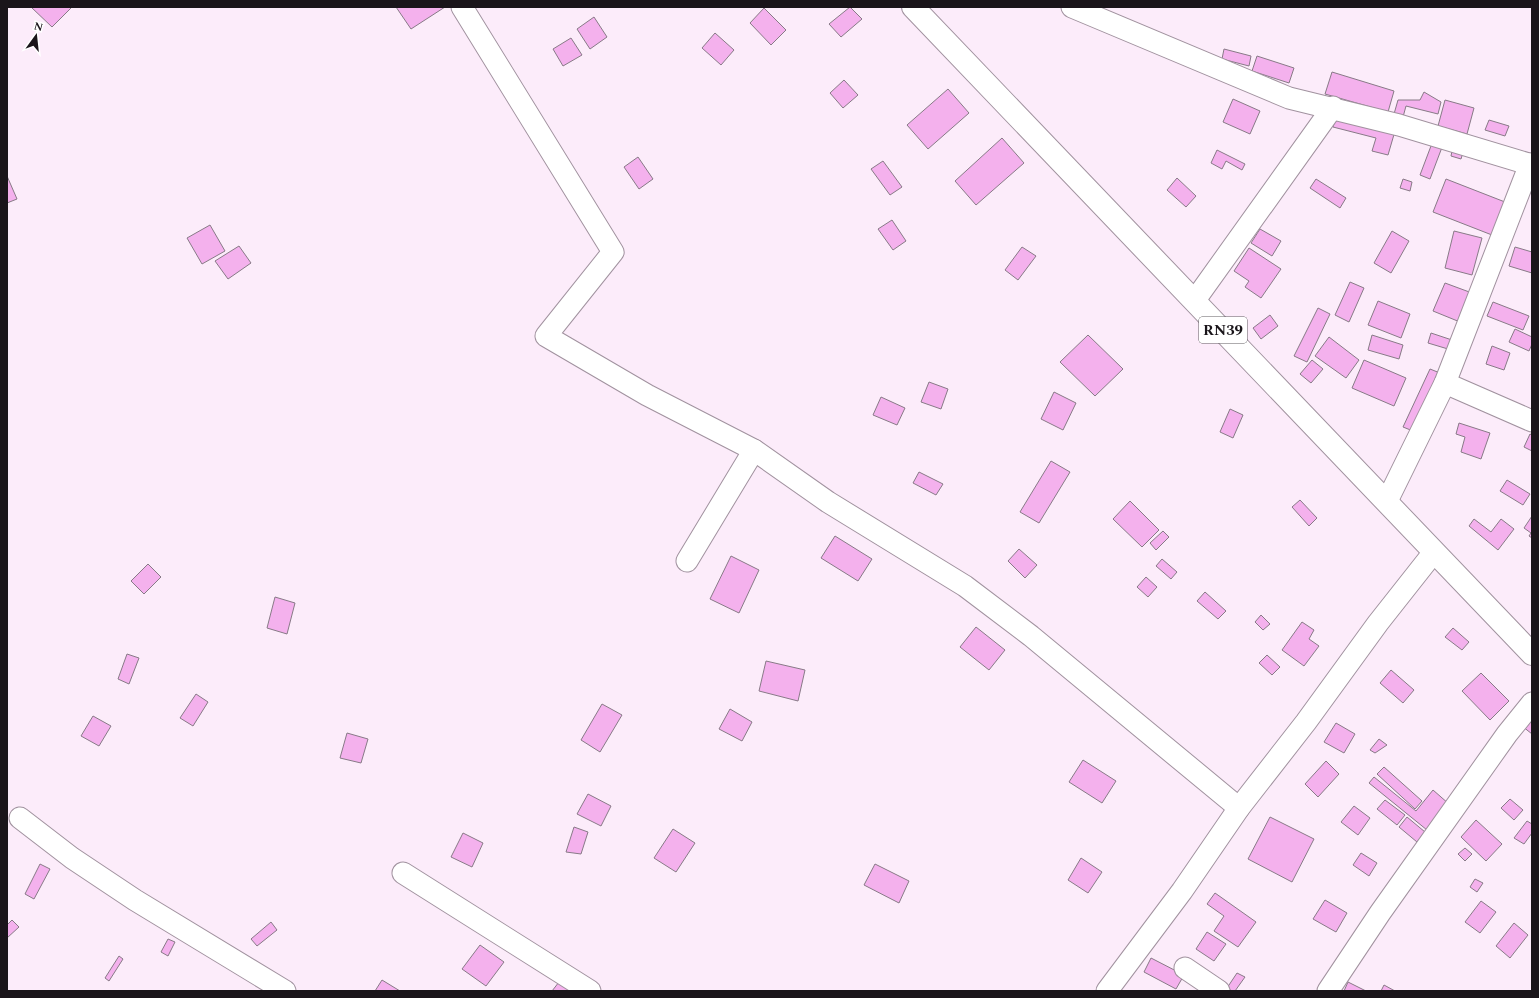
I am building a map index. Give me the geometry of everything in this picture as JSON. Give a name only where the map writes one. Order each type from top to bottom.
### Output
[{"type":"highway","name":"RN39","points":[[913,7],[1195,300],[1532,654]]},
{"type":"street","points":[[462,7],[613,252],[546,336],[647,395],[754,450],[828,502],[971,590],[1031,636],[1239,808]]},
{"type":"street","points":[[1072,7],[1289,98],[1333,107],[1531,164],[1445,383],[1387,501]]},
{"type":"street","points":[[1195,300],[1333,107]]},
{"type":"street","points":[[1445,383],[1532,421]]},
{"type":"street","points":[[687,561],[754,450]]},
{"type":"street","points":[[1107,991],[1182,892],[1239,808],[1306,722],[1378,623],[1434,552]]},
{"type":"street","points":[[1328,991],[1375,919],[1507,734],[1532,703]]},
{"type":"street","points":[[20,818],[72,858],[134,900],[285,991]]},
{"type":"street","points":[[403,873],[590,991]]},
{"type":"street","points":[[1185,968],[1219,991]]},
{"type":"building","points":[[31,7],[72,7],[52,27]]},
{"type":"building","points":[[396,7],[445,7],[411,29]]},
{"type":"building","points":[[850,7],[862,19],[841,37],[829,24]]},
{"type":"building","points":[[764,8],[786,30],[771,45],[750,23]]},
{"type":"building","points":[[594,17],[607,37],[590,49],[577,29]]},
{"type":"building","points":[[715,33],[734,50],[721,65],[702,48]]},
{"type":"building","points":[[571,38],[582,55],[563,66],[553,49]]},
{"type":"building","points":[[1224,49],[1251,56],[1249,66],[1222,59]]},
{"type":"building","points":[[1257,56],[1294,68],[1289,83],[1252,71]]},
{"type":"building","points":[[1332,72],[1394,91],[1388,112],[1325,94]]},
{"type":"building","points":[[844,80],[858,95],[843,108],[830,93]]},
{"type":"building","points":[[948,89],[969,113],[928,149],[907,125]]},
{"type":"building","points":[[1424,92],[1441,102],[1438,114],[1406,106],[1403,117],[1394,114],[1398,100],[1420,100]]},
{"type":"building","points":[[1233,99],[1260,111],[1250,134],[1223,122]]},
{"type":"building","points":[[1445,100],[1474,108],[1467,134],[1438,126]]},
{"type":"building","points":[[1336,116],[1395,131],[1388,155],[1372,151],[1376,138],[1333,127]]},
{"type":"building","points":[[1489,120],[1509,126],[1505,136],[1485,130]]},
{"type":"building","points":[[1002,138],[1024,163],[976,205],[955,181]]},
{"type":"building","points":[[1434,138],[1444,142],[1430,179],[1420,175]]},
{"type":"building","points":[[1453,146],[1465,146],[1461,159],[1451,156]]},
{"type":"building","points":[[1217,150],[1245,164],[1242,170],[1226,161],[1222,169],[1211,163]]},
{"type":"building","points":[[638,157],[653,179],[639,189],[624,167]]},
{"type":"building","points":[[883,161],[902,187],[890,195],[871,169]]},
{"type":"building","points":[[7,176],[17,199],[7,203]]},
{"type":"building","points":[[1177,178],[1196,196],[1186,207],[1167,190]]},
{"type":"building","points":[[1316,179],[1346,198],[1340,208],[1310,188]]},
{"type":"building","points":[[1403,179],[1412,182],[1410,191],[1400,188]]},
{"type":"building","points":[[1446,179],[1505,202],[1492,235],[1433,212]]},
{"type":"building","points":[[892,220],[906,241],[893,250],[878,229]]},
{"type":"building","points":[[210,225],[225,251],[202,264],[187,238]]},
{"type":"building","points":[[1260,229],[1281,241],[1272,256],[1251,243]]},
{"type":"building","points":[[1392,231],[1409,241],[1391,273],[1374,263]]},
{"type":"building","points":[[1454,231],[1482,238],[1472,275],[1445,268]]},
{"type":"building","points":[[239,246],[251,263],[228,279],[215,261]]},
{"type":"building","points":[[1022,247],[1036,256],[1018,280],[1005,270]]},
{"type":"building","points":[[1515,247],[1532,252],[1532,273],[1509,266]]},
{"type":"building","points":[[1249,248],[1281,269],[1261,298],[1245,287],[1249,281],[1234,271]]},
{"type":"building","points":[[1350,282],[1364,288],[1349,322],[1335,315]]},
{"type":"building","points":[[1445,283],[1472,293],[1460,322],[1433,311]]},
{"type":"building","points":[[1378,301],[1410,314],[1401,338],[1368,325]]},
{"type":"building","points":[[1493,302],[1529,316],[1523,330],[1487,316]]},
{"type":"building","points":[[1318,308],[1330,314],[1307,362],[1294,356]]},
{"type":"building","points":[[1270,315],[1278,326],[1261,339],[1253,328]]},
{"type":"building","points":[[1515,329],[1532,337],[1532,344],[1529,351],[1509,342]]},
{"type":"building","points":[[1431,333],[1452,340],[1448,349],[1428,343]]},
{"type":"building","points":[[1088,335],[1123,369],[1095,396],[1060,362]]},
{"type":"building","points":[[1372,335],[1403,345],[1399,359],[1368,350]]},
{"type":"building","points":[[1329,337],[1359,360],[1346,378],[1315,356]]},
{"type":"building","points":[[1492,346],[1510,353],[1504,370],[1486,364]]},
{"type":"building","points":[[1312,360],[1323,369],[1311,383],[1300,374]]},
{"type":"building","points":[[1364,360],[1406,378],[1394,406],[1352,388]]},
{"type":"building","points":[[1430,369],[1440,373],[1413,431],[1403,427]]},
{"type":"building","points":[[929,382],[948,389],[941,409],[921,402]]},
{"type":"building","points":[[1054,392],[1076,403],[1063,430],[1041,419]]},
{"type":"building","points":[[881,397],[905,408],[897,425],[873,415]]},
{"type":"building","points":[[1230,409],[1243,415],[1233,438],[1220,432]]},
{"type":"building","points":[[1459,423],[1490,433],[1481,459],[1461,452],[1465,437],[1456,434]]},
{"type":"building","points":[[1530,434],[1532,435],[1532,451],[1524,447]]},
{"type":"building","points":[[1051,461],[1070,472],[1039,523],[1020,512]]},
{"type":"building","points":[[919,472],[943,484],[936,495],[913,483]]},
{"type":"building","points":[[1507,480],[1530,494],[1523,505],[1500,491]]},
{"type":"building","points":[[1300,500],[1317,518],[1309,526],[1292,507]]},
{"type":"building","points":[[1130,501],[1159,530],[1142,547],[1113,519]]},
{"type":"building","points":[[1532,516],[1532,538],[1529,536],[1531,533],[1524,528]]},
{"type":"building","points":[[1474,519],[1491,532],[1501,519],[1514,529],[1498,550],[1469,526]]},
{"type":"building","points":[[1163,531],[1169,537],[1156,550],[1150,543]]},
{"type":"building","points":[[835,536],[872,559],[858,581],[821,558]]},
{"type":"building","points":[[1019,549],[1037,565],[1025,578],[1008,561]]},
{"type":"building","points":[[731,556],[759,570],[739,613],[710,599]]},
{"type":"building","points":[[1162,559],[1177,572],[1171,579],[1156,566]]},
{"type":"building","points":[[148,564],[161,577],[144,594],[131,581]]},
{"type":"building","points":[[1146,577],[1157,587],[1148,597],[1137,587]]},
{"type":"building","points":[[1205,592],[1226,611],[1218,619],[1197,601]]},
{"type":"building","points":[[275,597],[295,603],[287,634],[267,628]]},
{"type":"building","points":[[1261,615],[1270,624],[1263,630],[1255,622]]},
{"type":"building","points":[[1302,622],[1314,630],[1309,639],[1319,646],[1304,666],[1282,650]]},
{"type":"building","points":[[976,627],[1005,650],[989,670],[960,647]]},
{"type":"building","points":[[1453,628],[1469,642],[1462,650],[1445,637]]},
{"type":"building","points":[[127,654],[139,658],[129,684],[118,679]]},
{"type":"building","points":[[1267,655],[1280,667],[1272,675],[1259,663]]},
{"type":"building","points":[[766,661],[805,670],[798,701],[759,691]]},
{"type":"building","points":[[1391,670],[1414,690],[1403,703],[1380,683]]},
{"type":"building","points":[[1481,673],[1509,701],[1490,720],[1462,691]]},
{"type":"building","points":[[196,694],[208,702],[193,726],[180,718]]},
{"type":"building","points":[[602,704],[622,715],[600,752],[581,740]]},
{"type":"building","points":[[730,709],[752,722],[742,741],[719,729]]},
{"type":"building","points":[[93,716],[111,726],[99,746],[81,736]]},
{"type":"building","points":[[1532,717],[1532,734],[1522,726]]},
{"type":"building","points":[[1336,723],[1355,734],[1344,753],[1324,742]]},
{"type":"building","points":[[347,733],[368,739],[361,763],[340,758]]},
{"type":"building","points":[[1379,739],[1387,745],[1375,753],[1370,750]]},
{"type":"building","points":[[1083,760],[1116,781],[1102,803],[1069,782]]},
{"type":"building","points":[[1326,761],[1339,774],[1318,797],[1305,784]]},
{"type":"building","points":[[1384,767],[1422,801],[1415,809],[1377,774]]},
{"type":"building","points":[[1374,777],[1416,811],[1433,790],[1449,804],[1427,830],[1369,783]]},
{"type":"building","points":[[588,794],[611,806],[601,826],[577,814]]},
{"type":"building","points":[[1510,799],[1523,810],[1514,820],[1501,808]]},
{"type":"building","points":[[1385,800],[1405,815],[1397,825],[1377,809]]},
{"type":"building","points":[[1354,806],[1370,818],[1358,835],[1341,822]]},
{"type":"building","points":[[1270,817],[1314,839],[1292,882],[1248,859]]},
{"type":"building","points":[[1407,817],[1425,832],[1417,842],[1399,827]]},
{"type":"building","points":[[1476,820],[1502,844],[1486,861],[1461,837]]},
{"type":"building","points":[[1527,821],[1532,824],[1532,833],[1524,844],[1514,838]]},
{"type":"building","points":[[574,827],[588,832],[581,854],[566,852]]},
{"type":"building","points":[[673,829],[695,843],[676,872],[654,858]]},
{"type":"building","points":[[463,833],[483,843],[472,867],[451,857]]},
{"type":"building","points":[[1465,848],[1472,854],[1465,861],[1458,854]]},
{"type":"building","points":[[1361,853],[1377,863],[1369,876],[1353,865]]},
{"type":"building","points":[[1081,858],[1102,872],[1088,893],[1068,880]]},
{"type":"building","points":[[40,864],[50,869],[34,899],[25,894]]},
{"type":"building","points":[[875,864],[909,881],[899,903],[864,885]]},
{"type":"building","points":[[1475,879],[1483,883],[1477,892],[1470,887]]},
{"type":"building","points":[[1215,893],[1256,922],[1238,947],[1214,931],[1224,916],[1207,904]]},
{"type":"building","points":[[1325,900],[1347,913],[1336,932],[1313,919]]},
{"type":"building","points":[[1481,901],[1496,912],[1480,933],[1465,922]]},
{"type":"building","points":[[12,920],[19,927],[7,938],[7,925]]},
{"type":"building","points":[[271,922],[277,930],[257,946],[251,939]]},
{"type":"building","points":[[1514,923],[1528,935],[1510,958],[1496,946]]},
{"type":"building","points":[[1207,932],[1226,944],[1214,961],[1196,949]]},
{"type":"building","points":[[168,939],[175,942],[168,956],[161,952]]},
{"type":"building","points":[[480,945],[504,962],[486,986],[462,969]]},
{"type":"building","points":[[119,956],[123,959],[109,981],[105,978]]},
{"type":"building","points":[[1151,958],[1184,975],[1176,989],[1144,972]]},
{"type":"building","points":[[1237,973],[1245,977],[1235,991],[1232,991],[1227,988]]},
{"type":"building","points":[[382,980],[400,991],[375,991]]},
{"type":"building","points":[[559,982],[572,991],[552,991]]},
{"type":"building","points":[[1348,982],[1366,991],[1344,991]]},
{"type":"building","points":[[1384,985],[1395,991],[1381,991]]}]
